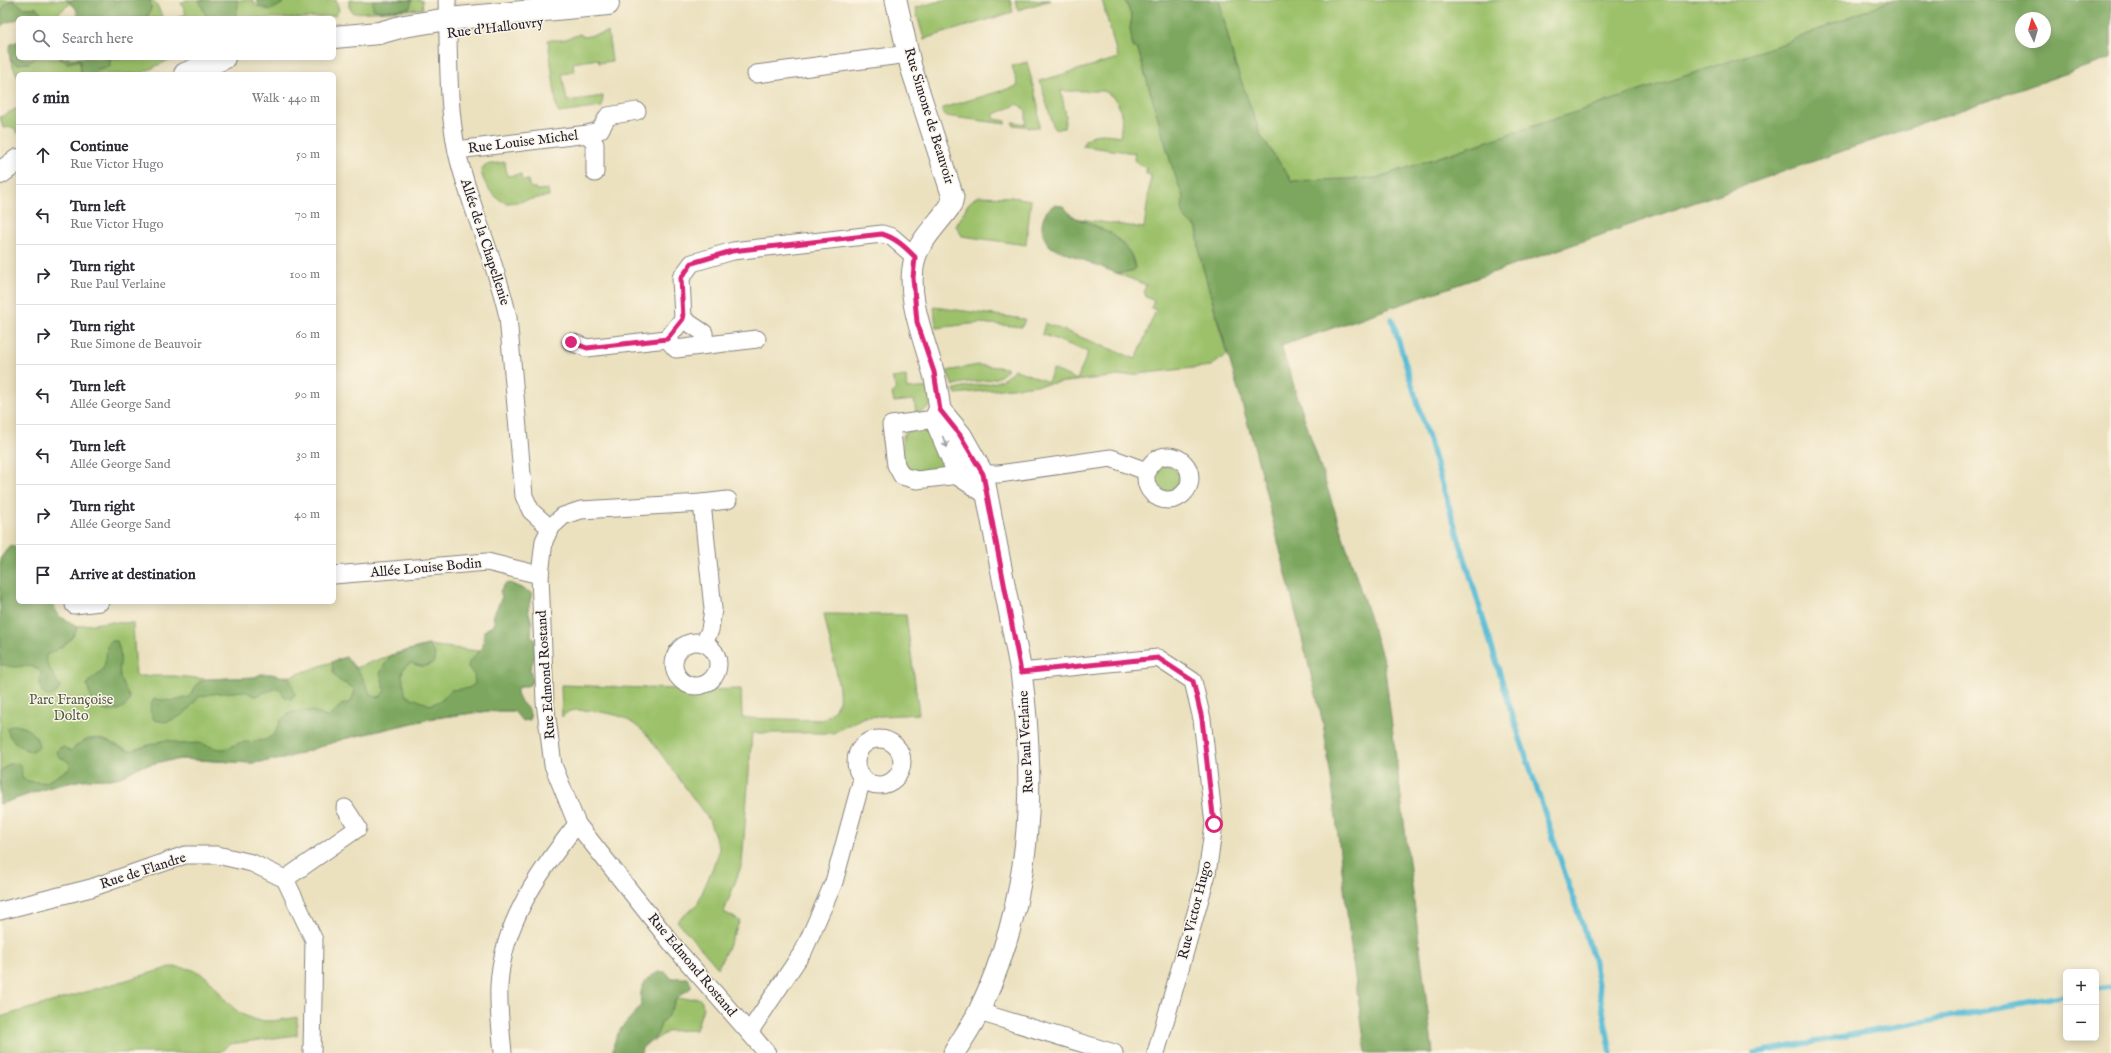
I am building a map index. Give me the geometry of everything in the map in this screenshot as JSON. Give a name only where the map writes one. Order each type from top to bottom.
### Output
[{"type":"main road","name":"Rue d'Hallouvry","points":[[336,37],[379,33],[405,36],[448,18],[551,21],[576,16],[615,2]]},
{"type":"main road","points":[[190,72],[219,60]]},
{"type":"main road","points":[[0,173],[16,161]]},
{"type":"street","name":"Rue Simone de Beauvoir","points":[[896,0],[908,54],[953,197],[951,205],[920,247],[915,257],[913,278],[917,322],[934,372],[938,414]]},
{"type":"street","name":"Allée de la Chapellenie","points":[[448,18],[452,117],[457,150],[466,186],[503,294],[508,317],[524,496],[531,510],[550,528]]},
{"type":"street","points":[[756,74],[908,54]]},
{"type":"street","name":"Rue Louise Michel","points":[[457,150],[588,134],[600,130],[608,116],[637,111]]},
{"type":"street","name":"Rue Louise Michel","points":[[588,134],[595,144],[595,173]]},
{"type":"street","points":[[571,342],[587,348],[667,339],[683,319],[681,278],[692,263],[732,251],[882,234],[892,237],[915,257]]},
{"type":"street","points":[[683,319],[704,333],[705,344]]},
{"type":"street","points":[[667,339],[676,349],[705,344],[757,339]]},
{"type":"street","points":[[959,475],[938,414],[891,425],[896,465],[902,476],[917,480],[959,475],[984,483],[999,474],[1110,458],[1146,471]]},
{"type":"street","name":"Rue Paul Verlaine","points":[[938,414],[960,435],[984,483],[1026,702],[1030,780],[1024,864],[1008,940],[979,1012],[954,1053]]},
{"type":"street","points":[[550,528],[563,516],[581,510],[702,503],[728,500]]},
{"type":"street","points":[[702,503],[714,609],[713,619],[704,643]]},
{"type":"street","name":"Rue Edmond Rostand","points":[[550,528],[544,541],[540,575],[545,702],[553,765],[578,824],[677,950],[767,1053]]},
{"type":"street","name":"Allée Louise Bodin","points":[[336,575],[487,562],[540,575]]},
{"type":"street","points":[[74,605],[83,604]]},
{"type":"street","name":"Rue Victor Hugo","points":[[1021,672],[1158,658],[1193,681],[1202,719],[1214,824],[1207,874],[1156,1053]]},
{"type":"street","points":[[750,1032],[804,950],[834,882],[862,779]]},
{"type":"street","points":[[312,1053],[311,1025],[314,940],[285,878],[358,828],[345,808]]},
{"type":"street","points":[[503,1053],[499,985],[505,949],[518,910],[546,864],[578,824]]},
{"type":"street","name":"Rue de Flandre","points":[[0,910],[91,888],[185,855],[217,854],[252,863],[285,878]]},
{"type":"street","points":[[979,1012],[1114,1053]]},
{"type":"green space","points":[[0,0],[13,0],[0,15]]},
{"type":"green space","points":[[13,0],[66,0],[71,3],[55,16],[43,16],[37,8],[24,8]]},
{"type":"green space","points":[[13,0],[24,8],[37,8],[43,16],[16,16],[16,19],[5,23],[0,27],[2,10],[9,2]]},
{"type":"green space","points":[[66,0],[150,0],[151,8],[148,16],[77,16],[77,12]]},
{"type":"green space","points":[[150,0],[156,3],[162,16],[145,16],[148,15],[151,8]]},
{"type":"green space","points":[[186,0],[253,0],[256,5],[265,10],[282,4],[283,0],[336,0],[339,10],[336,15],[326,16],[182,16],[186,14],[181,3]]},
{"type":"green space","points":[[199,0],[237,0],[238,6],[236,16],[206,16]]},
{"type":"green space","points":[[257,0],[283,0],[282,4],[271,10],[259,6]]},
{"type":"green space","points":[[349,0],[422,0],[423,9],[353,13],[349,7]]},
{"type":"green space","points":[[373,0],[412,0],[410,8],[381,11],[373,9]]},
{"type":"green space","points":[[943,0],[1010,0],[1013,12],[924,39],[915,8]]},
{"type":"green space","points":[[1015,0],[1051,0],[1018,10]]},
{"type":"green space","points":[[1102,0],[1125,0],[1132,17],[1130,29],[1133,47],[1138,50],[1172,166],[1183,197],[1182,212],[1186,219],[1197,228],[1200,257],[1227,355],[1211,366],[956,394],[954,390],[962,387],[986,384],[1001,380],[1008,376],[1014,369],[1048,382],[1053,369],[1077,380],[1088,352],[1042,334],[1045,323],[1136,359],[1156,310],[1151,308],[1154,301],[1146,297],[1144,291],[1146,285],[1116,273],[1131,272],[1135,268],[1133,259],[1128,250],[1122,243],[1106,231],[1080,219],[1144,228],[1151,175],[1146,174],[1146,167],[1139,165],[1134,160],[1135,153],[1082,146],[1089,137],[1093,135],[1104,134],[1120,136],[1121,116],[1118,105],[1110,95],[1104,91],[1061,91],[1066,116],[1064,128],[1054,129],[1040,81],[1118,58]]},
{"type":"green space","points":[[1125,0],[1219,0],[1234,61],[1261,136],[1292,181],[1376,178],[1785,43],[1892,0],[2111,0],[2111,58],[1281,346],[1384,662],[1433,1053],[1366,1053],[1352,956],[1333,793],[1323,723],[1255,449],[1200,257],[1197,228],[1186,219],[1182,212],[1183,197],[1172,166],[1138,50],[1133,47],[1130,29],[1132,17]]},
{"type":"green space","points":[[1219,0],[1892,0],[1785,43],[1376,178],[1292,181],[1261,136],[1234,61]]},
{"type":"green space","points":[[608,32],[612,61],[599,63],[598,59],[573,63],[574,72],[562,74],[567,101],[603,96],[602,107],[559,113],[557,110],[548,40],[563,40],[580,34],[584,37]]},
{"type":"green space","points":[[16,42],[16,60],[33,60],[29,63],[16,64],[10,59],[9,49],[11,44]]},
{"type":"green space","points":[[10,59],[16,64],[29,63],[33,60],[80,60],[81,72],[16,72],[16,73]]},
{"type":"green space","points":[[62,60],[80,60],[68,63]]},
{"type":"green space","points":[[80,60],[109,60],[110,67],[97,69],[96,72],[81,72]]},
{"type":"green space","points":[[110,60],[169,60],[144,72],[96,72],[97,69],[105,69]]},
{"type":"green space","points":[[1027,62],[1038,105],[1039,128],[1013,125],[1013,122],[1026,124],[1026,111],[1018,104],[993,115],[995,119],[1006,121],[1006,124],[945,116],[942,108],[1018,86],[1012,66]]},
{"type":"green space","points":[[16,109],[16,131],[13,127],[3,128],[0,117]]},
{"type":"green space","points":[[505,162],[507,176],[521,174],[522,181],[528,180],[530,188],[536,188],[537,190],[548,189],[549,196],[508,203],[497,198],[486,185],[481,170],[485,165]]},
{"type":"green space","points":[[977,196],[1011,197],[1031,200],[1026,245],[962,236],[956,226],[968,204]]},
{"type":"green space","points":[[1054,205],[1063,206],[1072,216],[1113,234],[1131,255],[1135,269],[1131,272],[1116,273],[1051,247],[1044,237],[1042,225],[1045,214]]},
{"type":"green space","points":[[934,307],[1025,319],[1022,327],[979,323],[936,328]]},
{"type":"green space","points":[[978,365],[1008,368],[998,377],[953,386],[947,371]]},
{"type":"green space","points":[[906,376],[907,389],[930,387],[930,406],[923,411],[916,413],[914,400],[894,402],[892,394],[896,388],[892,378]]},
{"type":"green space","points":[[931,428],[947,467],[918,471],[909,469],[905,463],[903,453],[904,434],[911,430]]},
{"type":"green space","points":[[1166,465],[1175,469],[1179,478],[1175,487],[1166,491],[1157,487],[1153,478],[1157,469]]},
{"type":"green space","points":[[10,545],[16,546],[16,604],[54,604],[59,616],[77,628],[69,641],[60,648],[46,655],[47,663],[60,688],[58,692],[52,696],[46,695],[41,690],[41,672],[38,669],[31,666],[13,667],[0,665],[0,559]]},
{"type":"green space","points":[[510,583],[532,593],[528,610],[532,623],[531,635],[535,639],[535,656],[530,669],[533,680],[530,685],[517,688],[517,694],[521,702],[529,711],[530,720],[522,721],[514,711],[489,711],[434,718],[343,739],[283,759],[251,763],[181,759],[159,762],[139,767],[121,777],[81,780],[51,787],[0,804],[0,771],[9,764],[18,763],[21,766],[22,778],[25,780],[45,783],[69,769],[71,765],[66,760],[59,757],[57,753],[59,748],[63,747],[71,751],[86,740],[99,739],[129,751],[166,740],[180,744],[199,743],[218,749],[225,749],[239,743],[265,740],[274,735],[281,720],[290,713],[303,710],[313,711],[328,718],[341,705],[351,702],[355,690],[337,679],[334,675],[332,662],[346,657],[360,673],[371,695],[376,697],[381,696],[385,690],[380,673],[390,656],[428,645],[435,654],[434,662],[426,666],[411,663],[403,669],[402,677],[405,695],[430,705],[442,700],[451,690],[469,688],[475,684],[474,675],[468,667],[469,662],[483,647],[484,631],[495,624],[493,616],[502,597],[500,591],[505,584]]},
{"type":"green space","points":[[824,614],[906,615],[919,714],[864,717],[833,733],[752,733],[742,864],[724,912],[740,921],[718,968],[677,921],[697,905],[718,855],[719,847],[709,820],[648,736],[633,723],[617,715],[588,711],[570,711],[562,717],[561,685],[703,690],[741,689],[742,718],[822,720],[830,714],[839,701],[836,672]]},
{"type":"green space","name":"Parc Françoise Dolto","points":[[108,622],[133,623],[136,676],[174,676],[208,679],[292,676],[346,657],[355,668],[397,653],[428,645],[512,655],[515,711],[489,711],[434,718],[343,739],[283,759],[251,763],[181,759],[159,762],[51,787],[0,804],[0,636]]},
{"type":"green space","points":[[111,641],[117,641],[119,647],[120,676],[130,700],[119,710],[105,711],[96,705],[91,698],[87,685],[91,679],[102,671],[106,660],[107,645]]},
{"type":"green space","points":[[261,674],[271,674],[290,678],[295,695],[291,699],[284,697],[281,690],[277,688],[255,696],[244,691],[212,694],[199,697],[184,714],[175,719],[165,722],[154,720],[151,715],[150,707],[154,699],[174,701],[189,697],[199,682],[208,679],[255,677]]},
{"type":"green space","points":[[13,725],[18,725],[30,731],[36,738],[39,747],[30,752],[16,743],[8,733],[7,728]]},
{"type":"green space","points":[[171,967],[187,968],[199,972],[208,978],[228,1003],[237,1011],[248,1017],[266,1021],[297,1017],[297,1035],[230,1044],[219,1053],[0,1053],[0,1017]]},
{"type":"green space","points":[[659,972],[666,972],[671,978],[688,978],[692,987],[676,999],[668,1016],[662,1021],[657,1035],[642,1048],[641,1053],[613,1053],[616,1038],[619,1032],[641,1005],[643,985],[649,978]]},
{"type":"green space","points":[[698,998],[702,1001],[703,1008],[696,1030],[669,1031],[653,1041],[676,999]]},
{"type":"waterway","points":[[1392,319],[1513,717],[1593,958],[1611,1053]]},
{"type":"waterway","points":[[2099,989],[2111,987]]},
{"type":"waterway","points":[[1754,1053],[2063,996]]},
{"type":"route","points":[[571,342],[587,348],[667,339],[683,319],[681,278],[692,263],[732,251],[882,234],[892,237],[900,242],[915,257],[913,278],[917,322],[934,372],[940,410],[960,435],[983,474],[985,492],[1021,672],[1035,672],[1158,658],[1193,681],[1202,719],[1214,824]]}]
